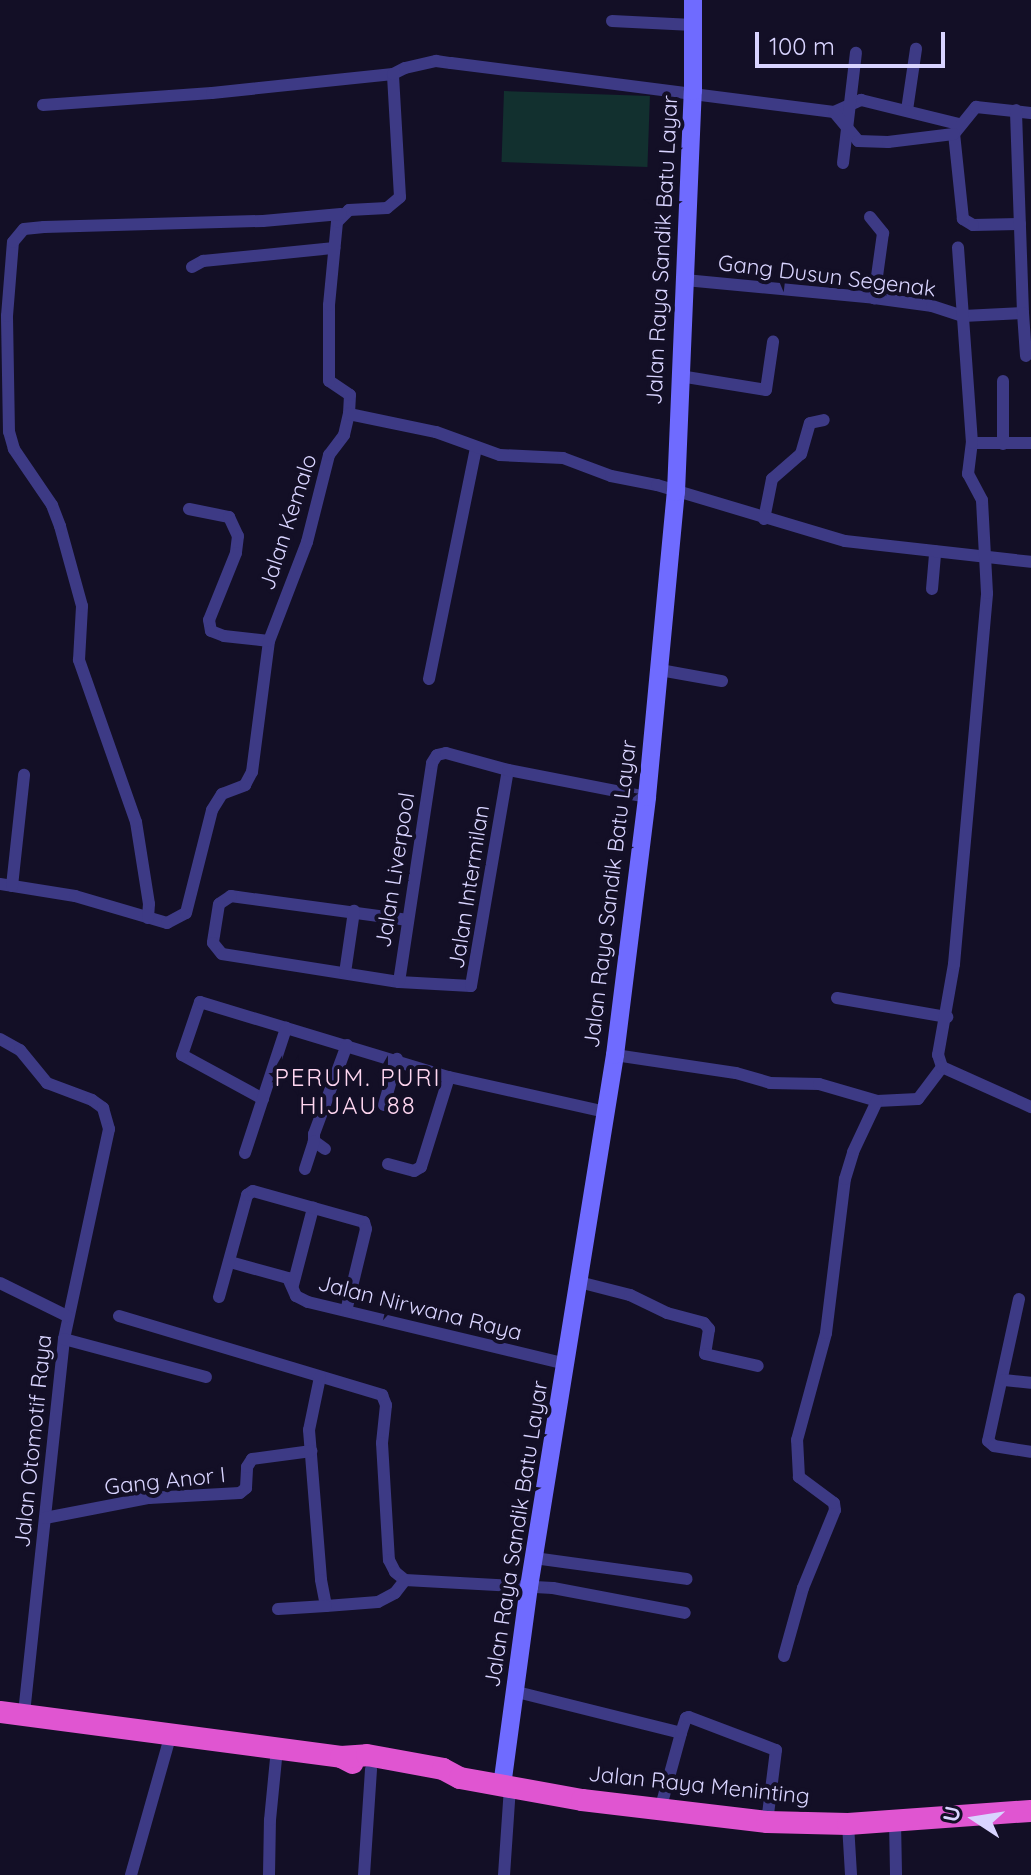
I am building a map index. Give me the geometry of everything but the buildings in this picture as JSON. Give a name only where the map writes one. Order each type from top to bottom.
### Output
[{"type":"highway","name":"Jalan Raya Meninting","points":[[0,1712],[341,1757],[367,1755],[443,1769],[460,1778],[506,1787],[767,1822],[848,1824],[1031,1811]]},
{"type":"highway","name":"Jalan Raya Meninting","points":[[341,1757],[371,1769],[441,1780],[460,1778]]},
{"type":"main road","name":"Jalan Raya Sandik Batu Layar","points":[[506,1787],[529,1587],[615,1055],[647,797],[676,492],[693,91],[693,0]]},
{"type":"street","points":[[612,21],[693,25]]},
{"type":"street","points":[[907,110],[916,49]]},
{"type":"street","points":[[843,163],[845,124],[856,53]]},
{"type":"street","points":[[43,105],[212,93],[393,74],[436,61],[693,91],[834,112],[858,141],[888,142],[956,129],[979,106],[1031,113]]},
{"type":"street","points":[[24,775],[6,885],[75,896],[148,918],[136,822],[79,660],[82,606],[64,539],[52,505],[14,449],[9,432],[7,316],[13,242],[24,229],[44,227],[263,221],[391,206],[401,194],[393,74]]},
{"type":"street","points":[[834,112],[861,100],[907,110],[956,129]]},
{"type":"street","points":[[1016,110],[1026,356]]},
{"type":"street","points":[[956,129],[963,219],[973,225],[1020,224]]},
{"type":"street","points":[[341,214],[337,222],[329,305],[329,381],[350,395],[349,414],[436,432],[476,448],[512,457],[563,458],[611,476],[857,544],[1031,562]]},
{"type":"street","points":[[870,217],[883,233],[874,298]]},
{"type":"street","points":[[958,247],[972,443],[969,477],[981,498],[987,558],[986,600],[947,1017],[938,1055],[942,1067],[1031,1107]]},
{"type":"street","points":[[192,267],[203,261],[334,248]]},
{"type":"street","name":"Gang Dusun Segenak","points":[[685,280],[874,298],[932,306],[963,316],[1023,313]]},
{"type":"street","points":[[680,376],[766,390],[773,342]]},
{"type":"street","points":[[1003,381],[1003,444]]},
{"type":"street","name":"Jalan Kemalo","points":[[148,918],[174,922],[187,910],[214,804],[225,792],[245,785],[252,772],[269,641],[307,542],[329,455],[344,435],[349,414]]},
{"type":"street","points":[[764,519],[772,479],[801,454],[810,423],[824,420]]},
{"type":"street","points":[[972,443],[1031,443]]},
{"type":"street","points":[[429,679],[476,448]]},
{"type":"street","points":[[189,509],[229,517],[238,536],[236,553],[209,620],[211,631],[224,636],[269,641]]},
{"type":"street","points":[[932,589],[935,551]]},
{"type":"street","points":[[660,670],[722,681]]},
{"type":"street","name":"Jalan Liverpool","points":[[399,982],[431,765],[435,756],[444,753],[508,770]]},
{"type":"street","points":[[508,770],[647,797]]},
{"type":"street","name":"Jalan Intermilan","points":[[399,982],[467,987],[473,982],[508,770]]},
{"type":"street","points":[[399,982],[222,954],[213,943],[222,900],[234,896],[408,920]]},
{"type":"street","points":[[345,973],[354,911]]},
{"type":"street","points":[[837,998],[947,1017]]},
{"type":"street","points":[[263,1099],[185,1058],[181,1050],[202,1001],[449,1077],[605,1112]]},
{"type":"street","points":[[245,1153],[286,1028]]},
{"type":"street","name":"Jalan Otomotif Raya","points":[[0,1039],[20,1050],[47,1083],[92,1100],[107,1118],[108,1134],[67,1316],[24,1714]]},
{"type":"street","points":[[305,1169],[319,1145],[347,1045]]},
{"type":"street","points":[[615,1055],[736,1073],[770,1083],[819,1084],[877,1101],[918,1099],[942,1067]]},
{"type":"street","points":[[384,1105],[397,1059]]},
{"type":"street","points":[[388,1164],[408,1171],[421,1167],[449,1077]]},
{"type":"street","points":[[784,1656],[803,1588],[835,1510],[834,1503],[799,1477],[797,1440],[826,1333],[845,1179],[853,1152],[877,1101]]},
{"type":"street","points":[[219,1297],[250,1192],[364,1222],[366,1229],[346,1311]]},
{"type":"street","points":[[293,1285],[313,1208]]},
{"type":"street","name":"Jalan Nirwana Raya","points":[[230,1262],[288,1278],[300,1299],[566,1364]]},
{"type":"street","points":[[579,1282],[630,1295],[667,1313],[704,1323],[709,1329],[705,1354],[758,1366]]},
{"type":"street","points":[[0,1283],[67,1316]]},
{"type":"street","points":[[1019,1299],[1004,1380],[988,1441],[994,1446],[1031,1452]]},
{"type":"street","points":[[119,1316],[375,1391],[385,1400],[382,1443],[389,1560],[395,1572],[405,1580],[553,1588],[685,1613]]},
{"type":"street","points":[[64,1339],[206,1377]]},
{"type":"street","points":[[320,1377],[310,1413],[321,1580],[326,1606]]},
{"type":"street","points":[[1004,1380],[1031,1383]]},
{"type":"street","name":"Gang Anor I","points":[[45,1518],[149,1498],[241,1493],[246,1487],[247,1465],[252,1459],[311,1451]]},
{"type":"street","points":[[534,1558],[687,1579]]},
{"type":"street","points":[[278,1609],[378,1602],[395,1593],[405,1580]]},
{"type":"street","points":[[517,1692],[681,1733]]},
{"type":"street","points":[[660,1810],[686,1718],[703,1721],[776,1750],[767,1822]]},
{"type":"street","points":[[131,1875],[171,1734]]},
{"type":"street","points":[[269,1875],[270,1820],[277,1748]]},
{"type":"street","points":[[364,1875],[371,1769]]},
{"type":"street","points":[[504,1875],[506,1787]]},
{"type":"street","points":[[895,1821],[896,1875]]},
{"type":"street","points":[[848,1824],[851,1875]]},
{"type":"green space","points":[[504,91],[650,96],[647,167],[502,162]]},
{"type":"district","name":"PERUM. PURI HIJAU 88","points":[[358,1092]]}]
